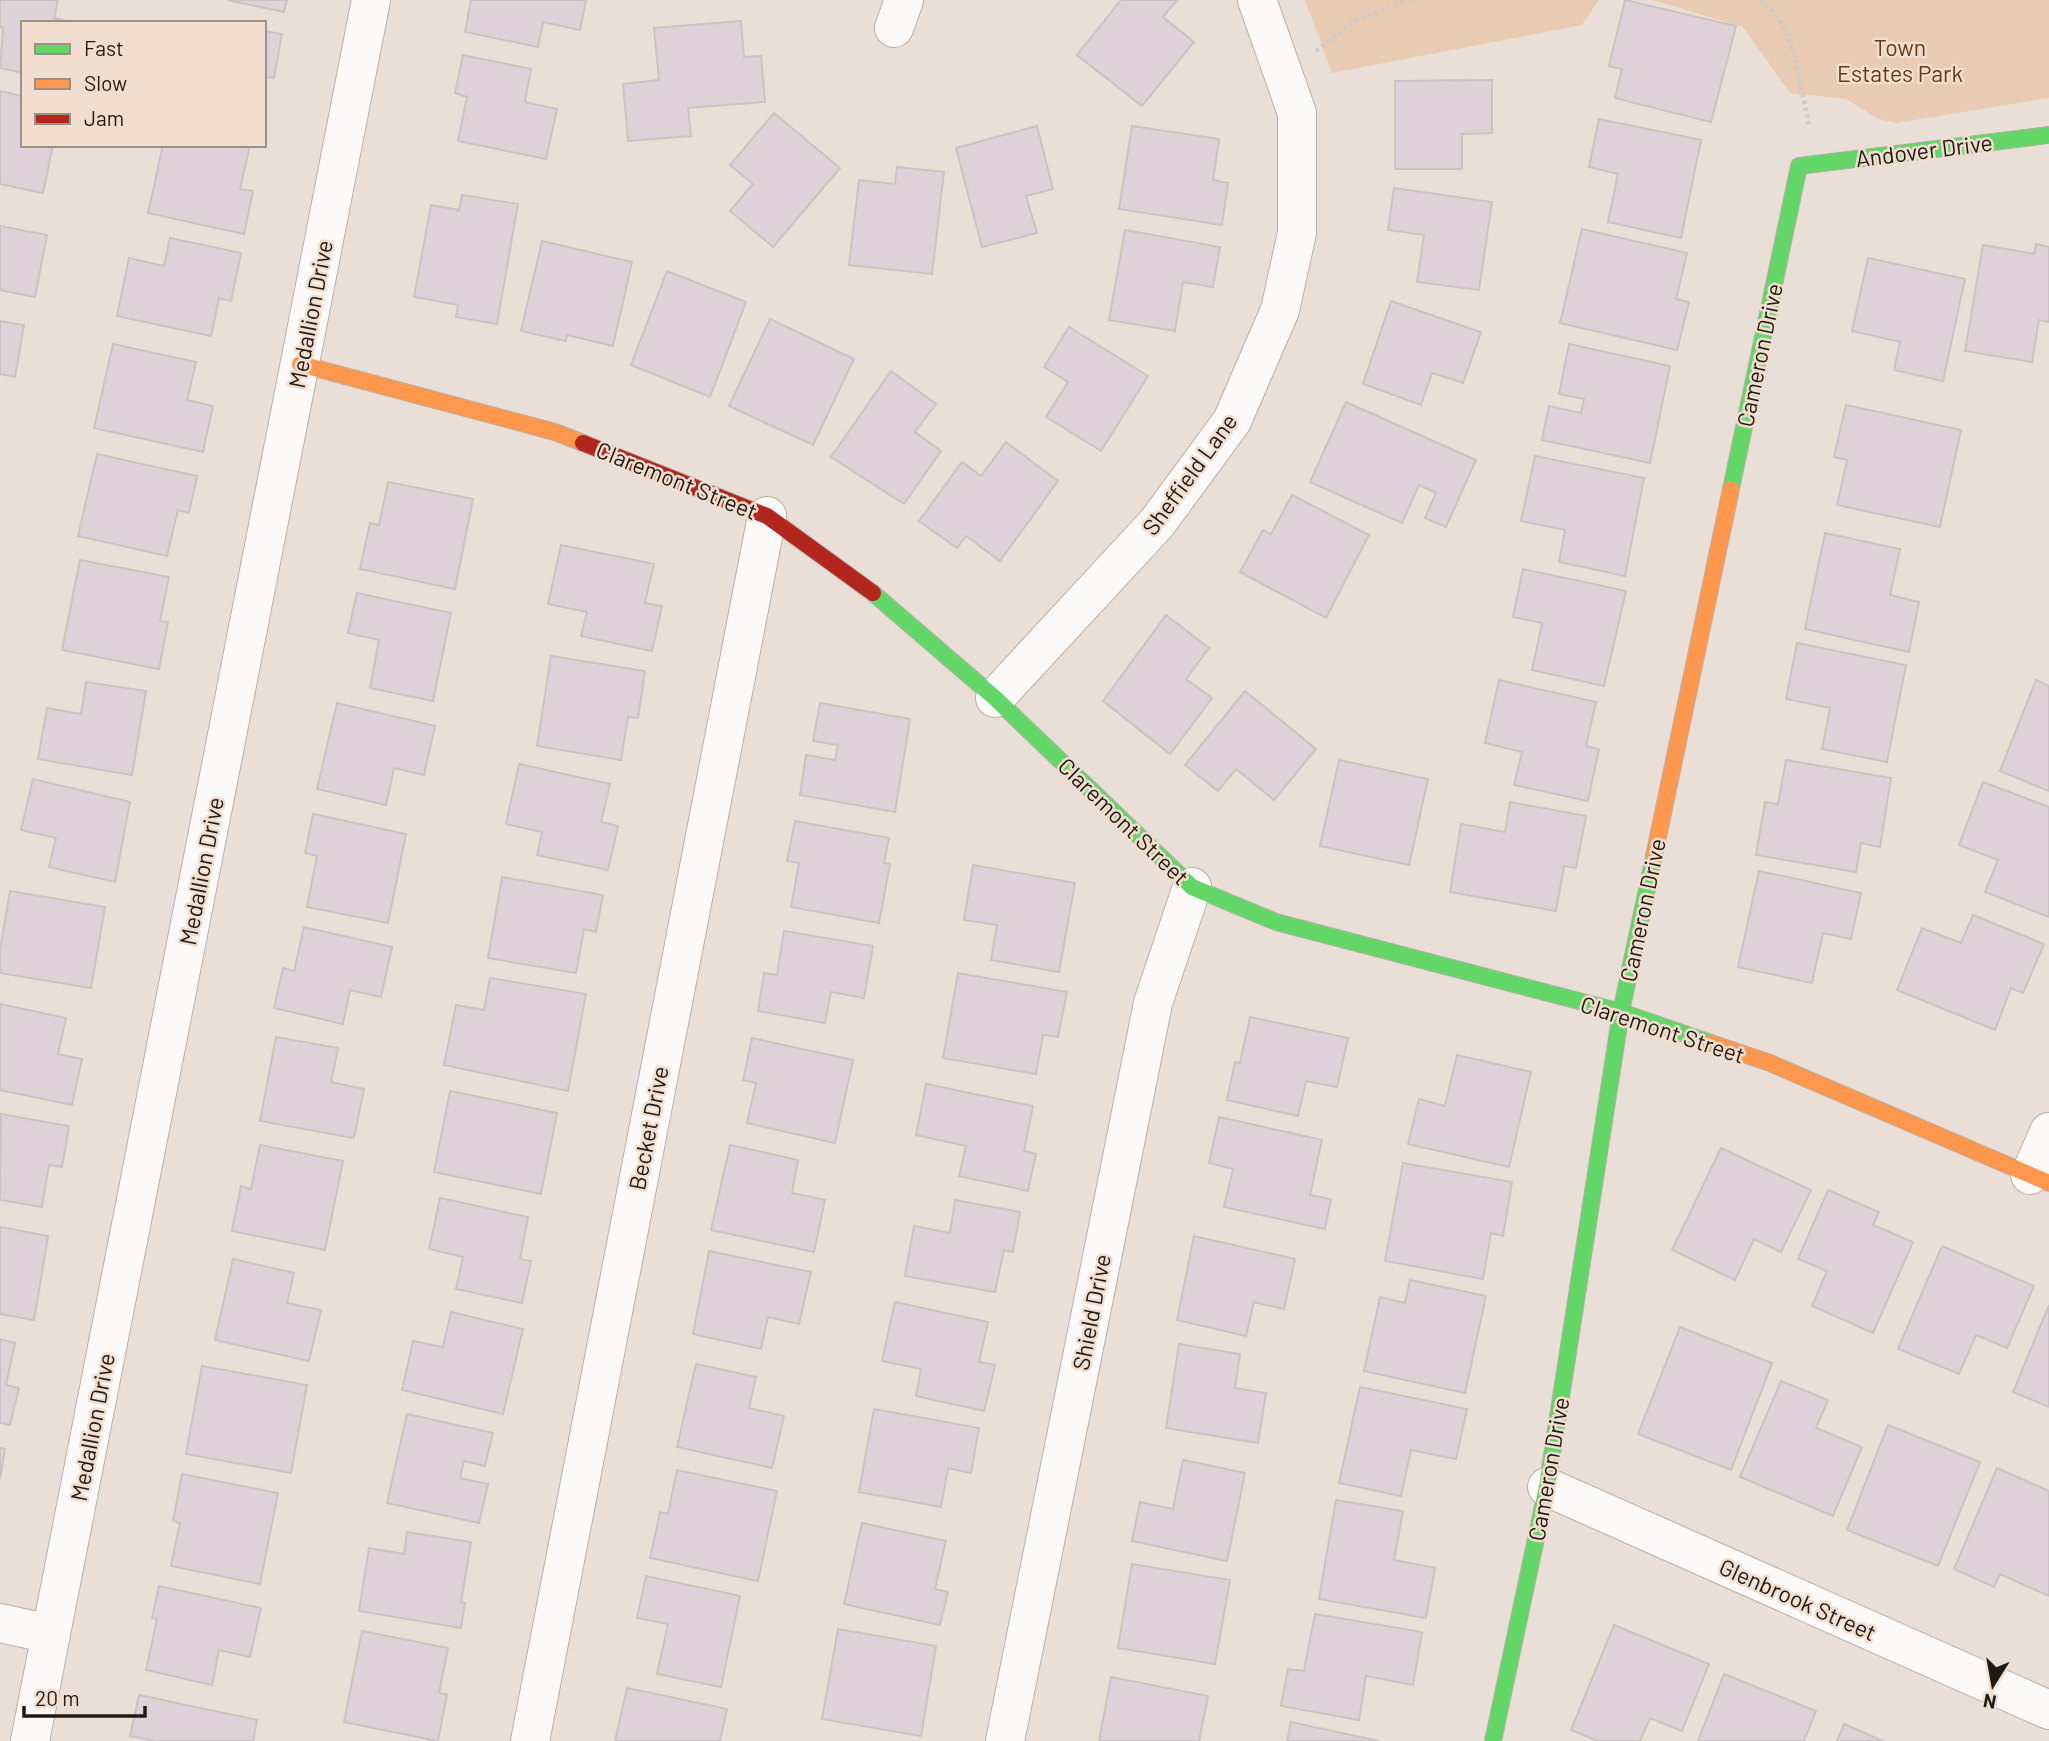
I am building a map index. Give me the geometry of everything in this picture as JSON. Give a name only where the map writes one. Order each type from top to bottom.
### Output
[{"type":"street","name":"Medallion Drive","points":[[30,1741],[371,0]]},
{"type":"street","name":"Sheffield Lane","points":[[995,698],[1157,523],[1232,421],[1280,310],[1297,233],[1297,113],[1257,0]]},
{"type":"street","name":"Andover Drive","points":[[1799,166],[2049,135]]},
{"type":"street","name":"Cameron Drive","points":[[1493,1741],[1547,1487],[1621,1012],[1799,166]]},
{"type":"street","name":"Claremont Street","points":[[300,364],[555,432],[767,516],[884,601],[995,698],[1192,887],[1276,922],[1621,1012],[1770,1063],[2040,1179]]},
{"type":"street","name":"Becket Drive","points":[[530,1741],[767,516]]},
{"type":"street","name":"Shield Drive","points":[[1006,1741],[1153,1003],[1192,887]]},
{"type":"street","points":[[2040,1179],[2049,1132]]},
{"type":"street","name":"Glenbrook Street","points":[[1547,1487],[2049,1710]]},
{"type":"street","points":[[0,1623],[51,1634]]},
{"type":"path","points":[[1284,75],[1354,21],[1409,0]]},
{"type":"path","points":[[1761,0],[1768,4],[1783,29],[1795,62],[1817,164]]},
{"type":"green space","points":[[1305,0],[1599,0],[1582,25],[1332,73]]},
{"type":"green space","name":"Town Estates Park","points":[[1653,0],[2049,0],[2049,98],[1896,123],[1879,119],[1846,99],[1790,93],[1743,27]]},
{"type":"building","points":[[0,0],[58,0],[54,18],[67,21],[21,21],[21,73],[0,68],[3,28],[0,27]]},
{"type":"building","points":[[227,0],[287,0],[284,12]]},
{"type":"building","points":[[471,0],[586,0],[580,30],[543,22],[538,47],[465,32]]},
{"type":"building","points":[[1121,0],[1177,0],[1163,17],[1194,42],[1142,106],[1077,55]]},
{"type":"building","points":[[1625,0],[1736,26],[1711,122],[1615,98],[1622,69],[1609,66]]},
{"type":"building","points":[[741,21],[744,57],[761,56],[765,102],[688,108],[691,136],[628,141],[623,84],[659,80],[654,28]]},
{"type":"building","points":[[266,31],[282,34],[274,78],[266,77]]},
{"type":"building","points":[[463,55],[531,69],[525,102],[557,109],[546,159],[458,141],[467,97],[455,93]]},
{"type":"building","points":[[1492,80],[1492,133],[1462,134],[1462,169],[1395,169],[1395,81]]},
{"type":"building","points":[[0,91],[21,96],[21,147],[53,147],[43,193],[0,184]]},
{"type":"building","points":[[774,113],[840,168],[773,247],[730,211],[753,184],[730,165]]},
{"type":"building","points":[[1599,119],[1701,140],[1681,238],[1608,222],[1618,174],[1589,167]]},
{"type":"building","points":[[1037,126],[1053,189],[1026,196],[1037,233],[982,247],[956,148]]},
{"type":"building","points":[[1132,126],[1219,139],[1213,180],[1228,183],[1222,225],[1119,209]]},
{"type":"building","points":[[163,147],[250,147],[240,189],[253,191],[244,234],[148,213]]},
{"type":"building","points":[[897,167],[944,172],[932,274],[849,265],[859,180],[895,184]]},
{"type":"building","points":[[1394,188],[1492,202],[1479,290],[1417,282],[1424,235],[1388,230]]},
{"type":"building","points":[[462,195],[518,204],[497,324],[456,317],[458,305],[414,297],[431,205],[459,210]]},
{"type":"building","points":[[0,226],[47,235],[35,297],[0,290]]},
{"type":"building","points":[[1582,229],[1687,253],[1676,299],[1689,302],[1677,350],[1560,323]]},
{"type":"building","points":[[1125,230],[1220,247],[1213,287],[1183,282],[1175,331],[1109,320]]},
{"type":"building","points":[[170,238],[241,253],[231,301],[219,298],[211,336],[117,316],[129,258],[164,266]]},
{"type":"building","points":[[542,241],[632,262],[613,346],[567,335],[566,341],[521,331]]},
{"type":"building","points":[[2036,244],[2049,247],[2049,322],[2039,320],[2032,362],[1965,351],[1983,245],[2034,254]]},
{"type":"building","points":[[1868,258],[1965,279],[1943,381],[1894,370],[1900,342],[1852,331]]},
{"type":"building","points":[[667,271],[746,302],[710,397],[631,365]]},
{"type":"building","points":[[1391,301],[1481,332],[1463,383],[1432,373],[1421,405],[1363,384]]},
{"type":"building","points":[[770,319],[854,359],[813,445],[729,406]]},
{"type":"building","points":[[0,321],[24,325],[15,377],[0,374]]},
{"type":"building","points":[[1069,327],[1148,376],[1101,451],[1046,417],[1068,382],[1044,367]]},
{"type":"building","points":[[113,344],[196,362],[187,400],[213,406],[203,452],[94,428]]},
{"type":"building","points":[[1569,344],[1670,366],[1650,463],[1542,440],[1549,406],[1581,413],[1584,399],[1559,394]]},
{"type":"building","points":[[891,371],[936,404],[915,432],[941,451],[904,504],[831,457]]},
{"type":"building","points":[[1346,402],[1476,460],[1446,527],[1425,518],[1436,493],[1419,485],[1402,523],[1310,482]]},
{"type":"building","points":[[1846,405],[1961,430],[1940,527],[1837,505],[1847,460],[1834,457]]},
{"type":"building","points":[[1006,442],[1058,481],[1000,561],[966,536],[957,548],[919,521],[962,462],[981,476]]},
{"type":"building","points":[[97,454],[197,476],[189,513],[178,510],[167,556],[78,536]]},
{"type":"building","points":[[1535,456],[1644,478],[1625,576],[1559,562],[1565,530],[1521,521]]},
{"type":"building","points":[[388,482],[473,499],[455,589],[360,569],[370,523],[379,525]]},
{"type":"building","points":[[1292,495],[1369,535],[1326,618],[1240,572],[1263,530],[1271,534]]},
{"type":"building","points":[[1825,533],[1900,549],[1890,595],[1919,602],[1909,652],[1805,629]]},
{"type":"building","points":[[561,545],[654,564],[645,603],[662,606],[652,651],[581,636],[587,612],[548,604]]},
{"type":"building","points":[[80,560],[169,577],[160,621],[168,622],[159,669],[62,650]]},
{"type":"building","points":[[1523,569],[1626,591],[1604,686],[1532,670],[1542,623],[1513,617]]},
{"type":"building","points":[[357,593],[451,613],[433,701],[370,688],[379,640],[348,633]]},
{"type":"building","points":[[1166,615],[1209,648],[1186,679],[1212,698],[1170,754],[1103,701]]},
{"type":"building","points":[[1797,643],[1906,665],[1887,762],[1822,749],[1830,708],[1786,699]]},
{"type":"building","points":[[551,656],[645,671],[638,718],[628,717],[621,760],[537,746]]},
{"type":"building","points":[[1499,680],[1596,702],[1586,746],[1599,749],[1588,801],[1514,785],[1522,752],[1485,743]]},
{"type":"building","points":[[2036,680],[2049,686],[2049,791],[2000,771]]},
{"type":"building","points":[[86,682],[146,691],[132,775],[38,759],[47,708],[81,714]]},
{"type":"building","points":[[1245,691],[1316,749],[1274,800],[1236,769],[1218,791],[1185,765]]},
{"type":"building","points":[[337,703],[435,726],[424,775],[394,768],[386,805],[317,789]]},
{"type":"building","points":[[820,703],[910,719],[895,812],[800,795],[806,755],[835,760],[838,745],[813,741]]},
{"type":"building","points":[[1339,760],[1428,779],[1409,865],[1320,846]]},
{"type":"building","points":[[1786,760],[1891,778],[1880,847],[1861,843],[1856,872],[1756,855],[1765,802],[1778,804]]},
{"type":"building","points":[[519,764],[610,784],[601,822],[618,826],[608,870],[537,855],[542,832],[506,824]]},
{"type":"building","points":[[33,779],[130,802],[115,882],[49,867],[56,838],[21,830]]},
{"type":"building","points":[[1983,782],[2049,807],[2049,917],[1985,892],[1998,860],[1959,845]]},
{"type":"building","points":[[1510,802],[1586,816],[1576,868],[1564,866],[1556,911],[1450,892],[1461,824],[1505,832]]},
{"type":"building","points":[[313,814],[406,834],[388,923],[307,907],[317,856],[305,853]]},
{"type":"building","points":[[795,821],[889,838],[884,863],[890,864],[879,923],[791,907],[799,863],[787,861]]},
{"type":"building","points":[[973,865],[1075,883],[1059,972],[991,960],[997,925],[964,920]]},
{"type":"building","points":[[1759,871],[1861,893],[1851,939],[1823,933],[1812,983],[1738,967]]},
{"type":"building","points":[[502,877],[603,895],[596,932],[584,929],[576,973],[488,958]]},
{"type":"building","points":[[10,891],[105,907],[91,988],[0,973],[0,950]]},
{"type":"building","points":[[1973,915],[2044,944],[2023,993],[2011,988],[1995,1030],[1897,990],[1922,928],[1961,943]]},
{"type":"building","points":[[304,927],[392,947],[381,997],[350,990],[343,1024],[274,1008],[283,968],[294,971]]},
{"type":"building","points":[[784,931],[873,946],[864,998],[831,992],[825,1023],[758,1011],[764,973],[777,975]]},
{"type":"building","points":[[958,973],[1067,992],[1058,1037],[1043,1035],[1036,1074],[943,1058]]},
{"type":"building","points":[[490,978],[586,994],[568,1091],[444,1065],[456,1005],[484,1010]]},
{"type":"building","points":[[0,1004],[66,1018],[58,1054],[82,1059],[72,1105],[0,1090]]},
{"type":"building","points":[[1250,1017],[1348,1038],[1337,1087],[1306,1081],[1298,1116],[1227,1100],[1235,1062],[1240,1063]]},
{"type":"building","points":[[276,1037],[338,1048],[331,1082],[364,1089],[354,1138],[260,1121]]},
{"type":"building","points":[[752,1038],[853,1060],[835,1143],[747,1123],[756,1083],[743,1080]]},
{"type":"building","points":[[1457,1055],[1531,1072],[1509,1167],[1408,1144],[1419,1099],[1445,1106]]},
{"type":"building","points":[[926,1084],[1033,1106],[1024,1151],[1036,1154],[1028,1191],[959,1176],[966,1146],[916,1135]]},
{"type":"building","points":[[450,1091],[557,1113],[541,1194],[434,1172]]},
{"type":"building","points":[[1,1114],[69,1126],[62,1167],[49,1165],[42,1207],[0,1200]]},
{"type":"building","points":[[1219,1117],[1322,1140],[1310,1195],[1331,1199],[1325,1229],[1224,1207],[1233,1169],[1209,1163]]},
{"type":"building","points":[[260,1145],[343,1161],[325,1250],[232,1231],[241,1186],[251,1189]]},
{"type":"building","points":[[730,1145],[798,1160],[792,1193],[825,1200],[814,1252],[711,1230]]},
{"type":"building","points":[[1721,1148],[1811,1190],[1781,1252],[1754,1239],[1735,1280],[1672,1250]]},
{"type":"building","points":[[1403,1163],[1512,1182],[1503,1236],[1491,1233],[1483,1279],[1385,1261]]},
{"type":"building","points":[[1828,1190],[1879,1212],[1873,1225],[1913,1242],[1873,1333],[1812,1306],[1827,1271],[1798,1259]]},
{"type":"building","points":[[440,1198],[528,1217],[520,1259],[531,1261],[522,1303],[456,1289],[463,1257],[429,1249]]},
{"type":"building","points":[[955,1200],[1020,1212],[1013,1252],[1004,1250],[995,1292],[905,1276],[914,1226],[950,1233]]},
{"type":"building","points":[[0,1227],[48,1236],[34,1320],[0,1314]]},
{"type":"building","points":[[1194,1236],[1295,1259],[1284,1309],[1254,1302],[1246,1336],[1177,1320]]},
{"type":"building","points":[[1942,1246],[2034,1286],[2007,1348],[1976,1335],[1959,1374],[1898,1349]]},
{"type":"building","points":[[709,1251],[811,1272],[799,1324],[768,1317],[761,1349],[693,1334]]},
{"type":"building","points":[[233,1259],[294,1273],[287,1303],[321,1310],[309,1361],[215,1340]]},
{"type":"building","points":[[1410,1280],[1486,1296],[1465,1393],[1364,1371],[1380,1297],[1405,1303]]},
{"type":"building","points":[[895,1302],[988,1322],[979,1362],[995,1365],[984,1411],[916,1396],[921,1369],[882,1361]]},
{"type":"building","points":[[2049,1305],[2049,1407],[2013,1392]]},
{"type":"building","points":[[451,1312],[523,1329],[503,1414],[402,1390],[413,1341],[443,1347]]},
{"type":"building","points":[[1680,1327],[1772,1363],[1731,1470],[1638,1434]]},
{"type":"building","points":[[0,1339],[15,1343],[6,1385],[19,1388],[10,1425],[0,1423]]},
{"type":"building","points":[[1179,1344],[1240,1354],[1235,1388],[1266,1393],[1258,1443],[1166,1428]]},
{"type":"building","points":[[696,1364],[756,1377],[749,1408],[784,1416],[772,1468],[677,1447]]},
{"type":"building","points":[[202,1366],[307,1385],[291,1473],[186,1454]]},
{"type":"building","points":[[1781,1381],[1828,1400],[1816,1428],[1862,1447],[1833,1516],[1740,1477]]},
{"type":"building","points":[[1360,1387],[1467,1409],[1456,1459],[1411,1450],[1401,1496],[1339,1483]]},
{"type":"building","points":[[874,1409],[979,1428],[971,1473],[948,1468],[941,1507],[859,1492]]},
{"type":"building","points":[[407,1414],[493,1433],[485,1466],[464,1461],[460,1478],[488,1484],[479,1523],[387,1503]]},
{"type":"building","points":[[1888,1425],[1980,1462],[1938,1566],[1847,1530]]},
{"type":"building","points":[[0,1448],[5,1449],[0,1479]]},
{"type":"building","points":[[1183,1460],[1245,1473],[1227,1561],[1132,1541],[1140,1502],[1173,1509]]},
{"type":"building","points":[[1997,1468],[2049,1491],[2049,1596],[2000,1574],[1994,1587],[1954,1569]]},
{"type":"building","points":[[677,1470],[777,1491],[758,1581],[650,1558],[660,1512],[668,1514]]},
{"type":"building","points":[[182,1474],[278,1493],[260,1584],[171,1566],[180,1523],[173,1521]]},
{"type":"building","points":[[1336,1500],[1403,1511],[1394,1560],[1435,1568],[1426,1618],[1319,1599]]},
{"type":"building","points":[[862,1523],[946,1541],[935,1589],[948,1592],[940,1625],[844,1604]]},
{"type":"building","points":[[407,1532],[471,1542],[461,1602],[465,1603],[461,1628],[359,1611],[369,1548],[404,1554]]},
{"type":"building","points":[[1132,1564],[1230,1580],[1215,1664],[1118,1648]]},
{"type":"building","points":[[646,1576],[740,1596],[721,1687],[657,1674],[668,1624],[637,1618]]},
{"type":"building","points":[[159,1586],[261,1608],[250,1657],[219,1650],[212,1685],[146,1670],[157,1619],[152,1618]]},
{"type":"building","points":[[1315,1614],[1422,1632],[1413,1685],[1366,1676],[1359,1720],[1281,1706],[1288,1669],[1304,1671]]},
{"type":"building","points":[[1614,1625],[1709,1664],[1682,1731],[1650,1718],[1640,1741],[1598,1741],[1571,1730]]},
{"type":"building","points":[[838,1629],[936,1646],[921,1736],[822,1719]]},
{"type":"building","points":[[362,1631],[448,1648],[439,1693],[447,1694],[438,1741],[344,1722]]},
{"type":"building","points":[[1724,1674],[1816,1711],[1804,1741],[1698,1741]]},
{"type":"building","points":[[1111,1677],[1208,1696],[1199,1741],[1099,1741]]},
{"type":"building","points":[[627,1688],[727,1709],[720,1741],[615,1741]]},
{"type":"building","points":[[139,1695],[257,1720],[253,1741],[155,1741],[130,1736]]},
{"type":"building","points":[[1291,1722],[1379,1741],[1287,1741]]},
{"type":"building","points":[[1844,1724],[1883,1741],[1837,1741]]},
{"type":"traffic: fast","points":[[1731,489],[1799,166],[2049,135]]},
{"type":"traffic: fast","points":[[873,593],[995,698],[1192,887],[1276,922],[1621,1012],[1711,1043]]},
{"type":"traffic: fast","points":[[1493,1741],[1547,1487],[1621,1012],[1654,856]]},
{"type":"traffic: slow","points":[[300,364],[555,432],[583,443]]},
{"type":"traffic: slow","points":[[1654,856],[1731,489]]},
{"type":"traffic: slow","points":[[1711,1043],[1770,1063],[2049,1183]]},
{"type":"traffic: jam","points":[[583,443],[767,516],[873,593]]}]
